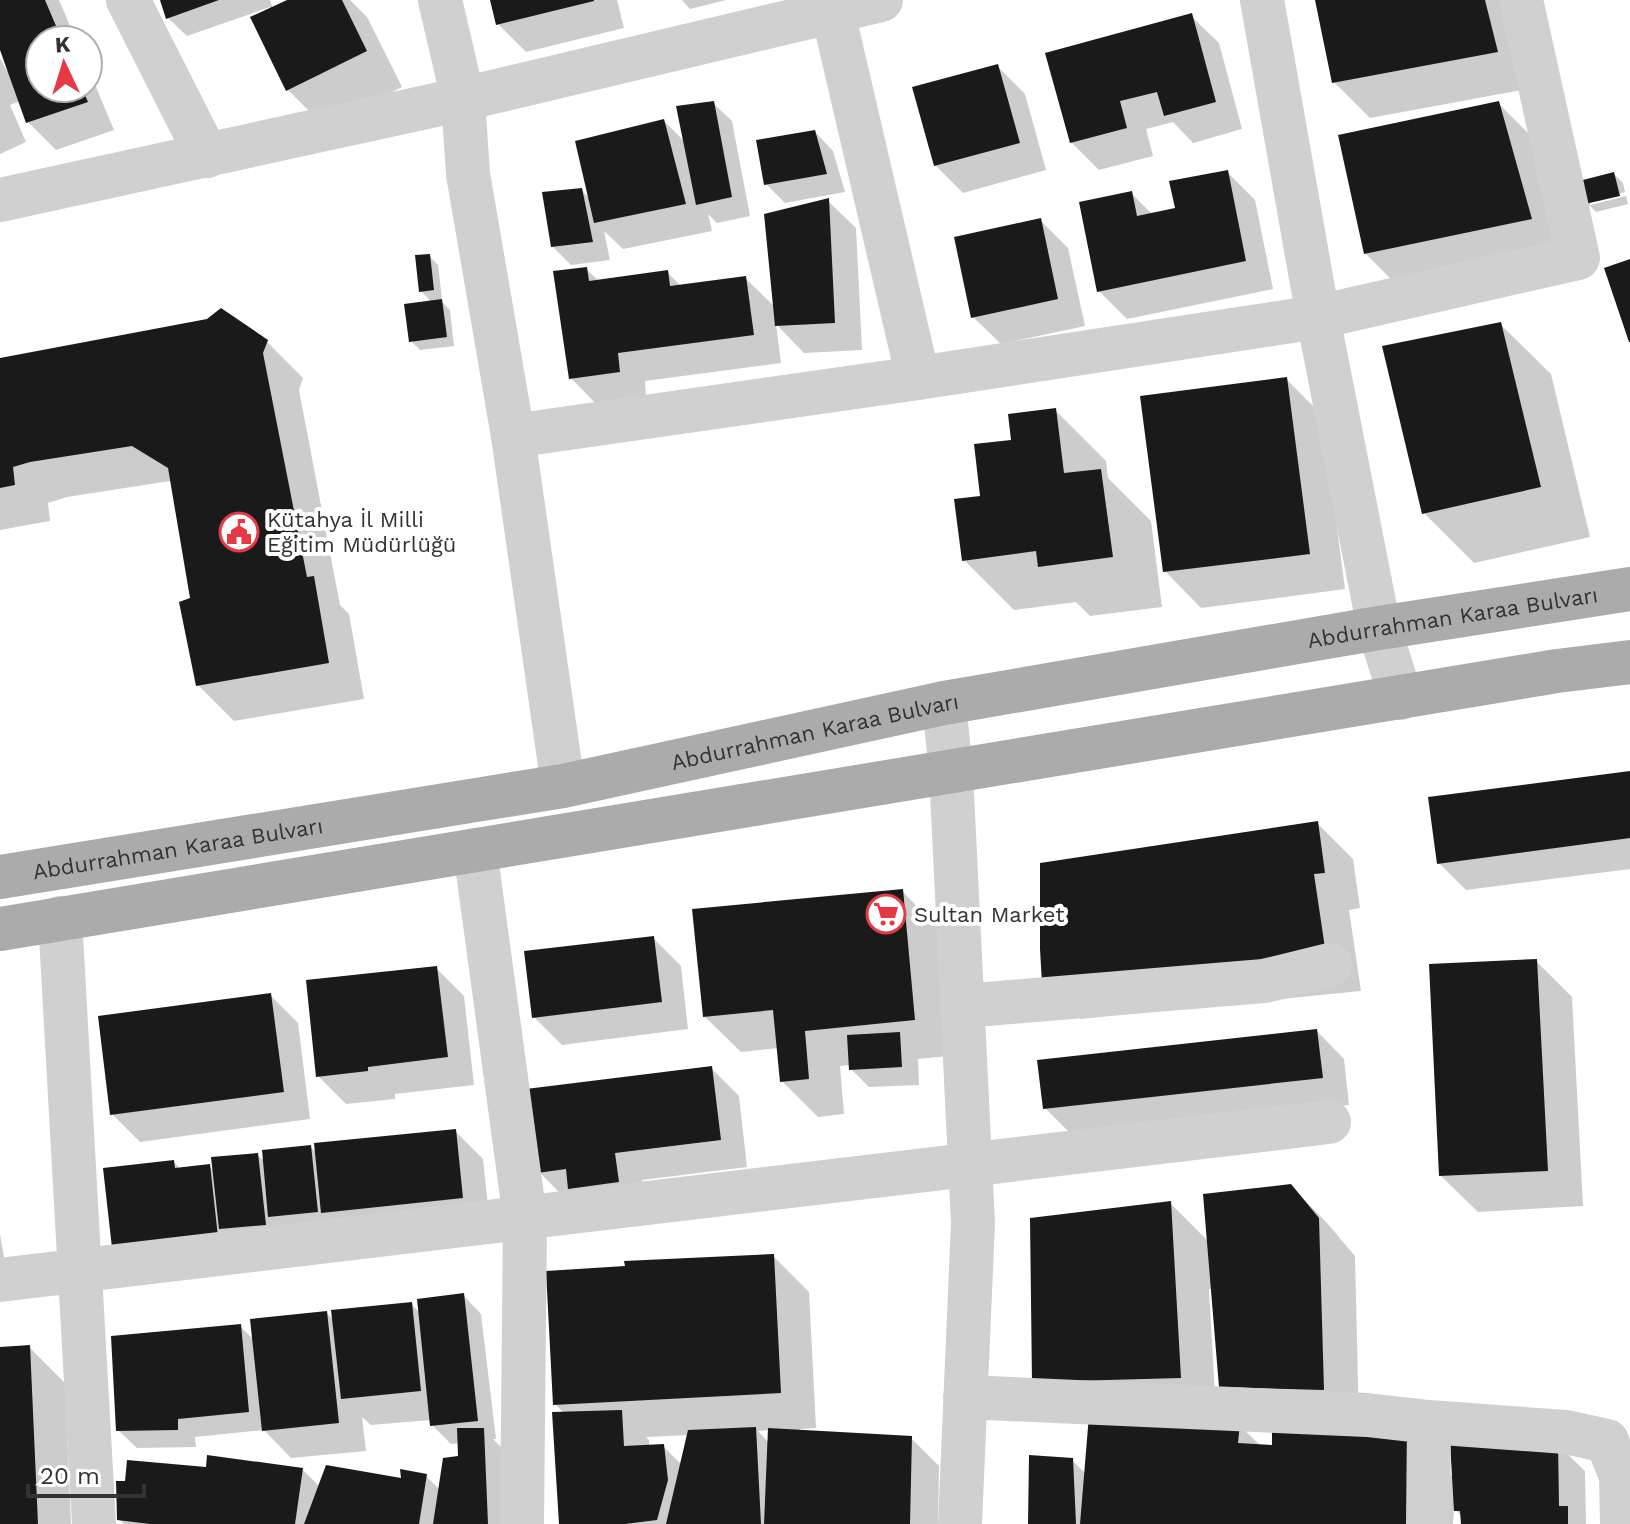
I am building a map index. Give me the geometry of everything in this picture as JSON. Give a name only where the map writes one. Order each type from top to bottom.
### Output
[{"type":"main road","name":"Abdurrahman Karaa Bulvarı","points":[[0,877],[563,786],[944,703],[1379,628],[1630,589]]},
{"type":"main road","points":[[0,929],[1557,671],[1630,662]]},
{"type":"street","points":[[128,0],[207,156]]},
{"type":"street","points":[[421,0],[463,99]]},
{"type":"street","points":[[440,0],[463,99],[468,174],[513,436],[563,786]]},
{"type":"street","points":[[0,200],[463,99],[832,6],[881,0]]},
{"type":"street","points":[[1262,0],[1318,317],[1379,628],[1401,698]]},
{"type":"street","points":[[513,436],[1318,317],[1578,258],[1521,0]]},
{"type":"street","points":[[832,6],[918,378]]},
{"type":"street","points":[[944,703],[951,772],[973,1223],[960,1524]]},
{"type":"street","points":[[475,850],[525,1218],[522,1524]]},
{"type":"street","points":[[60,918],[94,1524]]},
{"type":"street","points":[[963,1006],[1264,981],[1330,965]]},
{"type":"street","points":[[0,1280],[1329,1122]]},
{"type":"street","points":[[965,1397],[1367,1415],[1566,1432],[1607,1441],[1621,1476],[1622,1524]]},
{"type":"street","points":[[1428,1524],[1429,1422]]},
{"type":"building","points":[[0,0],[45,0],[55,24],[24,24],[24,104],[82,104],[26,123],[0,50]]},
{"type":"building","points":[[160,0],[219,0],[166,19]]},
{"type":"building","points":[[287,0],[342,0],[367,51],[286,91],[250,17]]},
{"type":"building","points":[[490,0],[594,0],[594,1],[496,25]]},
{"type":"building","points":[[1315,0],[1485,0],[1498,52],[1332,83]]},
{"type":"building","points":[[1192,13],[1216,102],[1164,116],[1157,92],[1120,101],[1127,128],[1070,143],[1045,53]]},
{"type":"building","points":[[998,64],[1020,143],[934,166],[912,87]]},
{"type":"building","points":[[714,101],[732,197],[696,205],[676,106]]},
{"type":"building","points":[[1499,101],[1532,219],[1364,254],[1338,135]]},
{"type":"building","points":[[664,119],[686,204],[594,223],[575,141]]},
{"type":"building","points":[[815,130],[827,174],[764,185],[756,140]]},
{"type":"building","points":[[1228,170],[1246,261],[1097,292],[1079,202],[1132,191],[1137,216],[1175,208],[1169,181]]},
{"type":"building","points":[[1614,172],[1620,196],[1585,204],[1579,181]]},
{"type":"building","points":[[582,188],[593,242],[551,247],[542,192]]},
{"type":"building","points":[[829,198],[835,323],[775,326],[764,214]]},
{"type":"building","points":[[1041,218],[1058,299],[971,318],[954,237]]},
{"type":"building","points":[[430,254],[434,290],[419,292],[415,255]]},
{"type":"building","points":[[1630,259],[1630,342],[1629,342],[1604,268]]},
{"type":"building","points":[[587,267],[589,281],[668,270],[670,286],[746,276],[754,335],[618,353],[620,372],[569,379],[553,271]]},
{"type":"building","points":[[442,299],[447,337],[409,342],[404,304]]},
{"type":"building","name":"Kütahya İl Milli Eğitim Müdürlüğü","points":[[221,308],[268,340],[263,353],[307,577],[314,576],[329,663],[196,686],[179,602],[190,598],[168,468],[132,446],[13,467],[15,485],[0,488],[0,358],[207,319]]},
{"type":"building","points":[[1501,322],[1541,487],[1422,514],[1382,346]]},
{"type":"building","points":[[1287,377],[1310,554],[1163,572],[1140,396]]},
{"type":"building","points":[[1056,408],[1064,473],[1101,469],[1113,557],[1038,567],[1036,551],[962,561],[954,499],[980,496],[974,444],[1011,440],[1008,414]]},
{"type":"building","points":[[1630,771],[1630,838],[1437,864],[1428,797]]},
{"type":"building","points":[[1318,821],[1325,873],[1314,874],[1326,955],[1042,984],[1040,863]]},
{"type":"building","points":[[903,889],[915,1020],[805,1031],[809,1079],[780,1082],[773,1010],[703,1017],[692,909]]},
{"type":"building","points":[[654,936],[662,1002],[532,1018],[524,951]]},
{"type":"building","points":[[1537,959],[1548,1171],[1439,1176],[1429,964]]},
{"type":"building","points":[[437,966],[448,1057],[316,1077],[306,980]]},
{"type":"building","points":[[271,993],[284,1092],[110,1115],[98,1016]]},
{"type":"building","points":[[1317,1029],[1323,1078],[1043,1109],[1037,1060]]},
{"type":"building","points":[[900,1032],[902,1067],[849,1070],[847,1035]]},
{"type":"building","points":[[712,1066],[721,1140],[615,1153],[619,1182],[568,1189],[566,1169],[537,1173],[526,1089]]},
{"type":"building","points":[[456,1129],[463,1198],[321,1213],[314,1143]]},
{"type":"building","points":[[311,1145],[318,1212],[268,1217],[262,1150]]},
{"type":"building","points":[[258,1153],[266,1225],[219,1229],[211,1157]]},
{"type":"building","points":[[174,1160],[175,1168],[210,1164],[218,1237],[112,1248],[103,1168]]},
{"type":"building","points":[[1291,1184],[1319,1218],[1324,1390],[1219,1387],[1203,1194]]},
{"type":"building","points":[[1171,1201],[1181,1378],[1032,1382],[1030,1218]]},
{"type":"building","points":[[774,1254],[781,1393],[553,1405],[546,1271],[625,1266],[624,1261]]},
{"type":"building","points":[[464,1293],[478,1421],[430,1426],[417,1299]]},
{"type":"building","points":[[412,1302],[421,1391],[341,1399],[331,1310]]},
{"type":"building","points":[[327,1311],[339,1423],[262,1431],[250,1319]]},
{"type":"building","points":[[241,1324],[249,1412],[178,1419],[178,1430],[116,1431],[111,1336]]},
{"type":"building","points":[[30,1345],[38,1524],[0,1524],[0,1347]]},
{"type":"building","points":[[622,1410],[624,1446],[664,1444],[668,1480],[657,1520],[625,1524],[559,1524],[552,1412]]},
{"type":"building","points":[[1089,1415],[1240,1423],[1238,1443],[1272,1445],[1272,1427],[1420,1441],[1415,1524],[1080,1524]]},
{"type":"building","points":[[756,1427],[761,1524],[666,1524],[688,1430]]},
{"type":"building","points":[[457,1428],[484,1428],[488,1524],[433,1524],[443,1458],[458,1456]]},
{"type":"building","points":[[768,1428],[912,1436],[910,1524],[764,1524]]},
{"type":"building","points":[[1450,1442],[1558,1442],[1559,1506],[1568,1506],[1568,1524],[1461,1524],[1460,1511],[1454,1511]]},
{"type":"building","points":[[207,1455],[303,1468],[295,1524],[150,1524],[117,1520],[116,1481],[125,1481],[127,1460],[206,1467]]},
{"type":"building","points":[[1029,1455],[1073,1458],[1076,1524],[1028,1524]]},
{"type":"building","points":[[326,1465],[401,1478],[400,1469],[427,1474],[419,1524],[304,1524]]},
{"type":"place","name":"Kütahya İl Milli Eğitim Müdürlüğü","points":[[239,532]]},
{"type":"place","name":"Sultan Market","points":[[886,914]]}]
